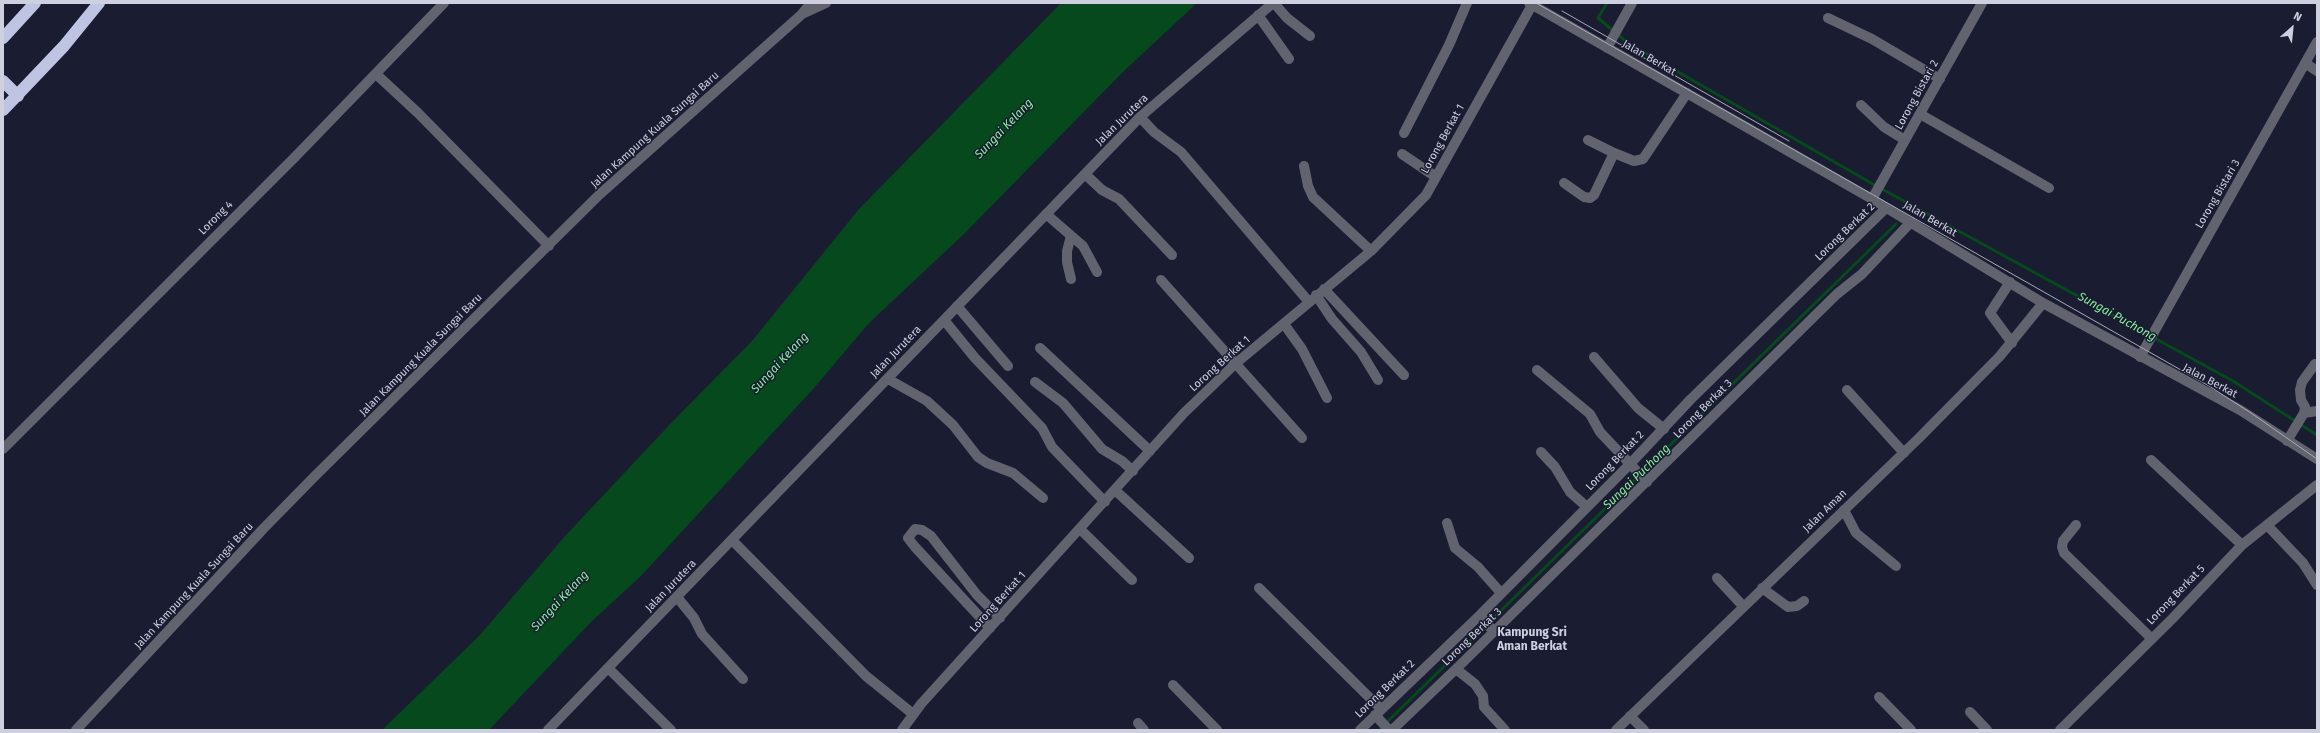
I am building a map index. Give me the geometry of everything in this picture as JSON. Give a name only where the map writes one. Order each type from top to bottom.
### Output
[{"type":"highway","points":[[3,38],[36,3]]},
{"type":"highway","points":[[3,110],[64,46],[99,3]]},
{"type":"highway","points":[[3,81],[18,96]]},
{"type":"street","name":"Lorong 4","points":[[3,449],[376,74],[444,3]]},
{"type":"street","name":"Jalan Kampung Kuala Sungai Baru","points":[[76,730],[264,528],[605,190],[801,15],[811,3]]},
{"type":"street","name":"Jalan Kampung Kuala Sungai Baru","points":[[801,15],[826,3]]},
{"type":"street","points":[[1273,3],[1287,18],[1310,36]]},
{"type":"street","name":"Jalan Jurutera","points":[[551,729],[608,668],[1140,117],[1273,3]]},
{"type":"street","points":[[1404,133],[1449,45],[1467,3]]},
{"type":"street","points":[[1609,44],[1632,3]]},
{"type":"street","name":"Lorong Bistari 2","points":[[1874,195],[1982,3]]},
{"type":"street","name":"Jalan Berkat","points":[[1530,4],[1609,44],[1687,93],[1874,195],[1886,208],[2043,303],[2240,410],[2317,459]]},
{"type":"street","name":"Lorong Berkat 1","points":[[902,730],[912,714],[1116,491],[1184,413],[1235,364],[1371,250],[1426,195],[1530,4]]},
{"type":"street","points":[[1258,15],[1290,59]]},
{"type":"street","points":[[1828,18],[1872,39],[1940,79]]},
{"type":"street","name":"Lorong Bistari 3","points":[[2140,357],[2317,42]]},
{"type":"street","points":[[2305,63],[2314,67],[2317,71]]},
{"type":"street","points":[[376,74],[418,113],[549,246]]},
{"type":"street","points":[[1588,140],[1634,162],[1643,159],[1687,93]]},
{"type":"street","points":[[1861,105],[1884,127],[1905,140]]},
{"type":"street","points":[[1920,114],[2048,188]]},
{"type":"street","points":[[1140,117],[1154,132],[1181,152],[1317,295],[1404,375]]},
{"type":"street","points":[[1564,183],[1584,197],[1590,198],[1594,195],[1614,153]]},
{"type":"street","points":[[1402,154],[1436,177]]},
{"type":"street","points":[[1304,166],[1308,186],[1313,197],[1371,250]]},
{"type":"street","points":[[1085,174],[1102,190],[1118,199],[1172,255]]},
{"type":"street","name":"Lorong Berkat 2","points":[[1360,730],[1480,615],[1587,507],[1632,466],[1664,429],[1886,208]]},
{"type":"street","points":[[1046,214],[1087,252],[1097,272]]},
{"type":"street","name":"Lorong Berkat 3","points":[[1390,730],[1494,632],[1645,481],[1837,294],[1862,274],[1911,222]]},
{"type":"street","points":[[1071,236],[1067,251],[1067,262],[1071,279]]},
{"type":"street","points":[[1161,280],[1224,348],[1235,364],[1302,438]]},
{"type":"street","points":[[2010,282],[1990,314],[2012,343]]},
{"type":"street","points":[[1317,295],[1332,319],[1361,352],[1378,380]]},
{"type":"street","name":"Jalan Aman","points":[[1616,730],[1904,452],[2000,356],[2043,303]]},
{"type":"street","points":[[958,306],[1008,366]]},
{"type":"street","points":[[944,320],[975,358],[1042,428],[1052,448],[1105,502]]},
{"type":"street","points":[[1284,324],[1302,349],[1327,398]]},
{"type":"street","points":[[1040,348],[1150,451]]},
{"type":"street","points":[[1594,357],[1638,408],[1664,429]]},
{"type":"street","points":[[2287,441],[2303,415],[2305,407],[2301,400],[2300,390],[2302,382],[2315,364]]},
{"type":"street","points":[[1537,370],[1590,414],[1600,432],[1645,481]]},
{"type":"street","points":[[888,379],[927,401],[953,425],[978,457],[987,464],[1013,473],[1043,498]]},
{"type":"street","points":[[1035,382],[1063,403],[1102,449],[1122,461],[1133,471]]},
{"type":"street","points":[[1846,390],[1904,452]]},
{"type":"street","points":[[2303,415],[2317,411]]},
{"type":"street","points":[[1541,452],[1554,467],[1570,492],[1587,507]]},
{"type":"street","points":[[2151,460],[2242,545]]},
{"type":"street","name":"Lorong Berkat 5","points":[[2060,730],[2242,545],[2317,485]]},
{"type":"street","points":[[1116,491],[1188,558]]},
{"type":"street","points":[[1844,510],[1856,533],[1896,566]]},
{"type":"street","points":[[1447,524],[1455,548],[1478,567],[1501,593]]},
{"type":"street","points":[[2076,525],[2063,541],[2062,548],[2064,553],[2152,638]]},
{"type":"street","points":[[2267,525],[2302,563],[2317,585]]},
{"type":"street","points":[[990,628],[908,538],[915,529],[922,530],[931,536],[977,595],[1000,618]]},
{"type":"street","points":[[1080,529],[1132,580]]},
{"type":"street","points":[[732,540],[866,676],[912,714]]},
{"type":"street","points":[[1716,578],[1743,606]]},
{"type":"street","points":[[1259,588],[1378,712],[1390,730]]},
{"type":"street","points":[[1762,588],[1788,607],[1797,606],[1804,601]]},
{"type":"street","points":[[677,597],[694,618],[702,634],[743,679]]},
{"type":"street","points":[[1480,615],[1494,632]]},
{"type":"street","points":[[608,668],[671,730]]},
{"type":"street","points":[[1456,669],[1475,684],[1483,696],[1484,707],[1506,730]]},
{"type":"street","points":[[1173,685],[1217,730]]},
{"type":"street","points":[[1879,697],[1911,730]]},
{"type":"street","points":[[1970,712],[1987,730]]},
{"type":"street","points":[[1630,716],[1644,730]]},
{"type":"water","name":"Sungai Kelang","points":[[1061,3],[1197,3],[1124,71],[964,234],[869,323],[814,388],[641,576],[591,622],[489,730],[382,730],[479,636],[566,535],[674,420],[752,341],[859,209]]},
{"type":"waterway","name":"Sungai Puchong","points":[[1607,3],[1598,18],[1628,43],[1871,183],[2233,381],[2317,435]]},
{"type":"waterway","name":"Sungai Puchong","points":[[1379,730],[1896,224]]},
{"type":"tram line","points":[[1536,3],[2209,386],[2317,459]]},
{"type":"tram line","points":[[1562,11],[1789,141]]},
{"type":"district","name":"Kampung Sri Aman Berkat","points":[[1532,640]]}]
